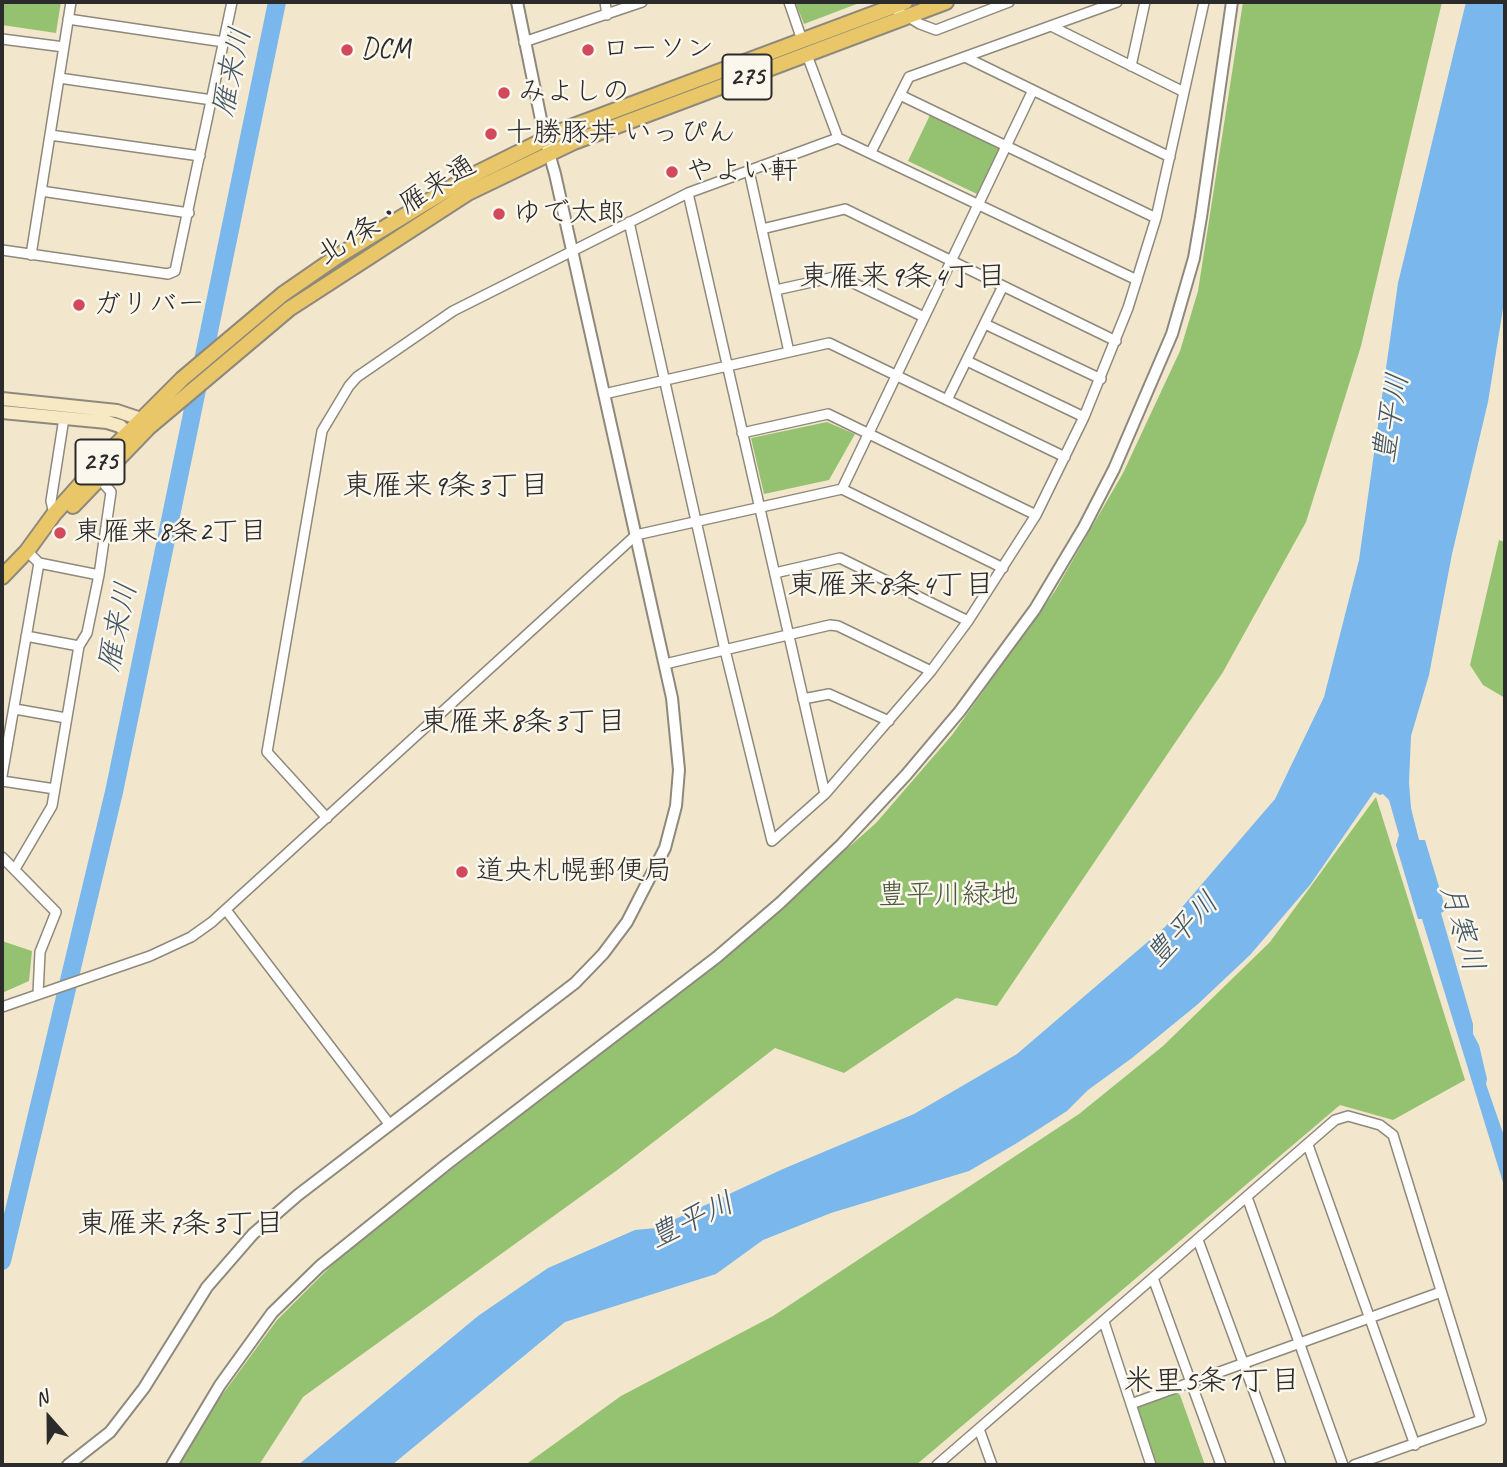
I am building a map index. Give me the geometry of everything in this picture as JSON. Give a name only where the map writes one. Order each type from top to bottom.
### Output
[{"type":"highway","name":"北1条・雁来通","points":[[27,551],[54,514],[132,437],[182,379],[216,349],[283,294],[338,256],[465,180],[568,128],[802,40],[898,6],[946,2]]},
{"type":"highway","name":"北1条・雁来通","points":[[145,423],[177,402],[289,309],[345,270],[468,193],[574,142],[807,55],[898,6]]},
{"type":"highway","name":"北1条・雁来通","points":[[4,569],[48,534],[132,437]]},
{"type":"main road","points":[[2,399],[117,411],[145,423]]},
{"type":"main road","points":[[2,412],[107,422],[120,426],[132,437]]},
{"type":"street","points":[[32,254],[71,2]]},
{"type":"street","points":[[2,250],[173,273],[178,265],[232,2]]},
{"type":"street","points":[[68,1465],[110,1432],[144,1388],[207,1287],[240,1247],[298,1195],[575,984],[603,954],[627,922],[665,848],[676,806],[679,770],[677,732],[665,664],[545,139],[517,2]]},
{"type":"street","points":[[605,2],[607,15]]},
{"type":"street","points":[[524,41],[642,2]]},
{"type":"street","points":[[789,2],[802,40]]},
{"type":"street","points":[[898,6],[920,24],[936,30],[1009,2]]},
{"type":"street","points":[[871,152],[909,77],[1117,2]]},
{"type":"street","points":[[1130,66],[1145,2]]},
{"type":"street","points":[[629,222],[725,650],[772,841],[825,794],[931,671],[968,621],[1036,515],[1101,379],[1137,279],[1156,218],[1204,2]]},
{"type":"street","points":[[172,1465],[227,1375],[272,1313],[320,1266],[447,1164],[717,957],[780,903],[842,844],[906,775],[960,711],[1028,619],[1084,527],[1114,469],[1172,334],[1194,258],[1232,2]]},
{"type":"street","points":[[68,19],[223,42]]},
{"type":"street","points":[[1051,26],[1184,92]]},
{"type":"street","points":[[2,40],[64,47]]},
{"type":"street","points":[[807,55],[838,138]]},
{"type":"street","points":[[965,57],[1170,157]]},
{"type":"street","points":[[59,78],[212,100]]},
{"type":"street","points":[[842,489],[1033,90]]},
{"type":"street","points":[[900,95],[1156,218]]},
{"type":"street","points":[[50,135],[200,156]]},
{"type":"street","points":[[327,818],[267,752],[322,431],[357,377],[453,311],[688,193],[838,138],[1137,279]]},
{"type":"street","points":[[748,171],[789,352]]},
{"type":"street","points":[[41,191],[189,213]]},
{"type":"street","points":[[688,193],[825,794]]},
{"type":"street","points":[[762,229],[845,209],[1116,341]]},
{"type":"street","points":[[776,290],[839,276],[924,317]]},
{"type":"street","points":[[947,400],[1003,286]]},
{"type":"street","points":[[985,324],[1101,379]]},
{"type":"street","points":[[604,394],[829,343],[1065,457]]},
{"type":"street","points":[[967,361],[1084,417]]},
{"type":"street","points":[[742,433],[828,414],[1036,515]]},
{"type":"street","points":[[54,514],[51,501],[64,418]]},
{"type":"street","points":[[15,869],[52,806],[79,646],[88,632],[99,575],[111,492],[99,478]]},
{"type":"street","points":[[2,1007],[169,949],[191,937],[226,910],[636,535],[842,489],[1003,568]]},
{"type":"street","points":[[27,551],[39,564],[99,575]]},
{"type":"street","points":[[775,573],[840,558],[968,621]]},
{"type":"street","points":[[39,564],[2,779],[55,789]]},
{"type":"street","points":[[665,664],[830,625],[838,626],[931,671]]},
{"type":"street","points":[[26,636],[79,646]]},
{"type":"street","points":[[803,699],[829,694],[889,721]]},
{"type":"street","points":[[15,709],[66,718]]},
{"type":"street","points":[[2,857],[56,912],[40,952],[38,994]]},
{"type":"street","points":[[226,910],[390,1125]]},
{"type":"street","points":[[937,1465],[1335,1121],[1348,1116],[1380,1125],[1393,1135],[1481,1420],[1354,1465]]},
{"type":"street","points":[[1308,1145],[1415,1444]]},
{"type":"street","points":[[1247,1197],[1343,1465]]},
{"type":"street","points":[[1198,1240],[1281,1465]]},
{"type":"street","points":[[1153,1278],[1221,1465]]},
{"type":"street","points":[[1131,1404],[1441,1292]]},
{"type":"street","points":[[1104,1322],[1151,1465]]},
{"type":"street","points":[[979,1429],[992,1465]]},
{"type":"green space","points":[[2,2],[61,2],[56,33],[2,25]]},
{"type":"green space","points":[[795,2],[862,2],[804,24]]},
{"type":"green space","name":"豊平川緑地","points":[[1243,2],[1442,2],[1361,346],[1306,522],[1223,672],[997,1006],[956,998],[844,1073],[775,1048],[616,1171],[303,1397],[259,1465],[179,1465],[214,1406],[277,1320],[348,1249],[717,964],[876,823],[952,735],[1055,591],[1123,473],[1180,351],[1198,291]]},
{"type":"green space","points":[[930,115],[1000,149],[977,194],[908,161]]},
{"type":"green space","points":[[827,422],[855,434],[829,480],[764,494],[751,438]]},
{"type":"green space","points":[[1499,540],[1505,542],[1505,698],[1483,685],[1470,665]]},
{"type":"green space","points":[[1376,797],[1465,1080],[1393,1120],[1340,1105],[916,1465],[525,1465],[621,1396],[773,1316],[1079,1114],[1163,1046],[1270,942]]},
{"type":"green space","points":[[2,941],[32,951],[29,981],[2,993]]},
{"type":"green space","points":[[1176,1393],[1180,1395],[1205,1465],[1155,1465],[1136,1410],[1137,1407]]},
{"type":"water","name":"豊平川","points":[[1466,2],[1505,2],[1505,296],[1488,402],[1452,554],[1429,675],[1411,736],[1409,782],[1411,808],[1419,840],[1425,840],[1446,910],[1441,913],[1473,1024],[1473,1034],[1479,1045],[1486,1084],[1505,1139],[1505,1189],[1422,919],[1418,919],[1396,845],[1399,835],[1389,800],[1383,794],[1374,792],[1310,885],[1250,955],[1198,1004],[1088,1090],[1067,1111],[1017,1143],[969,1171],[831,1213],[763,1240],[716,1274],[565,1322],[392,1465],[298,1465],[478,1316],[548,1268],[635,1230],[656,1228],[783,1169],[914,1114],[1017,1054],[1165,927],[1275,799],[1324,697],[1359,560],[1398,283]]},
{"type":"waterway","name":"雁来川","points":[[2,1261],[114,792],[277,2]]},
{"type":"place","name":"DCM","points":[[347,50]]},
{"type":"place","name":"ローソン","points":[[588,50]]},
{"type":"place","name":"みよしの","points":[[504,93]]},
{"type":"place","name":"十勝豚丼 いっぴん","points":[[491,134]]},
{"type":"place","name":"やよい軒","points":[[672,172]]},
{"type":"place","name":"ゆで太郎","points":[[499,214]]},
{"type":"place","name":"ガリバー","points":[[79,305]]},
{"type":"place","name":"東雁来8条2丁目","points":[[60,533]]},
{"type":"place","name":"道央札幌郵便局","points":[[462,872]]},
{"type":"district","name":"東雁来9条4丁目","points":[[903,278]]},
{"type":"district","name":"東雁来9条3丁目","points":[[446,487]]},
{"type":"district","name":"東雁来8条4丁目","points":[[891,586]]},
{"type":"district","name":"東雁来8条3丁目","points":[[523,723]]},
{"type":"district","name":"東雁来7条3丁目","points":[[181,1225]]},
{"type":"district","name":"米里5条1丁目","points":[[1212,1382]]},
{"type":"water label","name":"月寒川","points":[[1461,928]]}]
